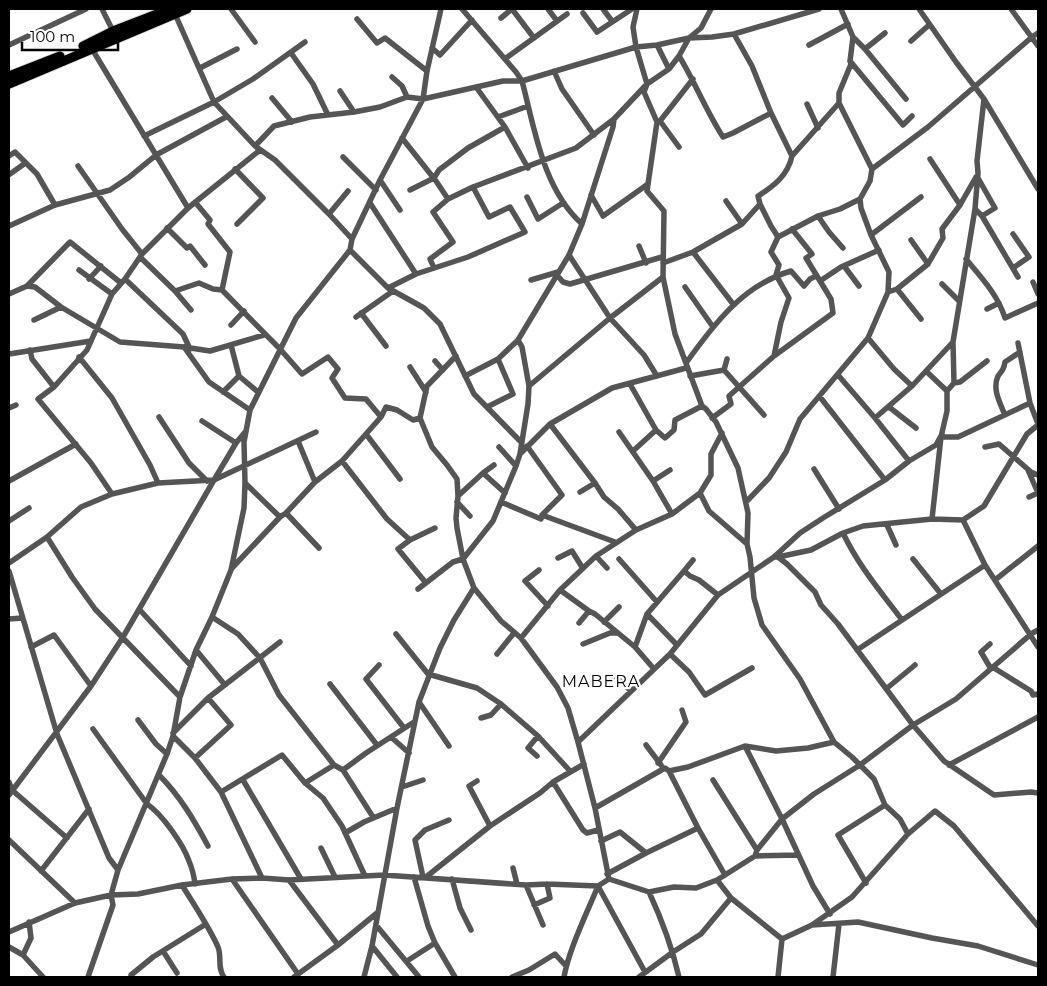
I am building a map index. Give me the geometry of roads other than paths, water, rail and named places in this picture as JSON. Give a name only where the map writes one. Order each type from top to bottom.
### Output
[{"type":"main road","points":[[9,76],[79,48],[113,31],[173,11],[188,9]]},
{"type":"main road","points":[[9,84],[92,49],[173,11]]},
{"type":"street","points":[[9,45],[86,9]]},
{"type":"street","points":[[102,9],[113,31]]},
{"type":"street","points":[[231,9],[255,42]]},
{"type":"street","points":[[88,977],[112,906],[111,895],[118,870],[167,754],[180,697],[196,650],[231,570],[244,508],[244,442],[250,410],[296,318],[350,250],[352,239],[380,180],[423,99],[441,9]]},
{"type":"street","points":[[462,9],[506,58],[522,81],[543,160],[563,203],[570,213],[582,224]]},
{"type":"street","points":[[502,18],[512,9],[534,38]]},
{"type":"street","points":[[548,9],[557,21]]},
{"type":"street","points":[[603,9],[612,21]]},
{"type":"street","points":[[583,13],[597,32],[632,9]]},
{"type":"street","points":[[637,9],[633,27],[641,71],[647,84],[644,92],[658,121],[680,147]]},
{"type":"street","points":[[434,268],[430,259],[453,242],[433,212],[448,199],[473,187],[528,168],[543,160],[576,148],[594,135],[614,119],[647,84],[669,69],[689,38],[701,28],[711,9]]},
{"type":"street","points":[[112,494],[76,444],[38,399],[54,387],[87,350],[112,294],[141,256],[188,208],[257,148],[274,126],[380,107],[406,97],[423,99],[503,81],[522,81],[636,47],[657,45],[689,38],[734,34],[804,11],[819,9]]},
{"type":"street","points":[[841,9],[853,37],[906,99]]},
{"type":"street","points":[[919,9],[984,98],[1038,189]]},
{"type":"street","points":[[1011,9],[1038,46]]},
{"type":"street","points":[[173,11],[214,102],[257,148],[274,160],[352,239]]},
{"type":"street","points":[[506,58],[567,14]]},
{"type":"street","points":[[357,20],[377,43],[385,38],[427,72]]},
{"type":"street","points":[[432,48],[440,55],[472,20]]},
{"type":"street","points":[[809,45],[848,24]]},
{"type":"street","points":[[910,41],[929,25]]},
{"type":"street","points":[[865,49],[885,33]]},
{"type":"street","points":[[872,169],[928,128],[1038,33]]},
{"type":"street","points":[[734,34],[752,66],[771,113],[792,156]]},
{"type":"street","points":[[774,356],[781,322],[789,298],[776,276],[779,264],[771,252],[778,237],[818,216],[840,210],[860,199],[870,181],[872,169],[839,103],[839,92],[851,64],[853,37]]},
{"type":"street","points":[[144,136],[214,102],[253,79],[305,42]]},
{"type":"street","points":[[657,45],[669,69]]},
{"type":"street","points":[[92,49],[188,208]]},
{"type":"street","points":[[200,68],[237,50]]},
{"type":"street","points":[[291,53],[313,84],[328,115]]},
{"type":"street","points":[[679,56],[723,137],[771,113]]},
{"type":"street","points":[[850,61],[903,124],[912,116]]},
{"type":"street","points":[[554,71],[562,89],[594,135]]},
{"type":"street","points":[[392,77],[402,86],[406,97]]},
{"type":"street","points":[[693,79],[658,121],[646,191],[664,211],[663,277],[675,334],[702,406],[716,422],[738,468],[747,501],[747,544],[754,598],[762,624],[800,679],[834,742],[874,779],[885,805],[900,819],[908,834]]},
{"type":"street","points":[[476,87],[505,127],[528,168]]},
{"type":"street","points":[[340,91],[354,112]]},
{"type":"street","points":[[272,98],[292,122]]},
{"type":"street","points":[[954,383],[953,342],[975,209],[978,175],[977,160],[984,98]]},
{"type":"street","points":[[778,237],[760,204],[758,196],[782,177],[790,166],[792,156],[839,103]]},
{"type":"street","points":[[807,104],[818,128]]},
{"type":"street","points":[[498,117],[528,106]]},
{"type":"street","points":[[9,226],[55,205],[110,190],[156,156],[226,116]]},
{"type":"street","points":[[465,376],[498,359],[518,340],[569,254],[582,224],[614,119]]},
{"type":"street","points":[[410,190],[434,178],[439,170],[468,148],[505,127]]},
{"type":"street","points":[[402,138],[448,199]]},
{"type":"street","points":[[9,156],[15,152],[24,164],[37,174],[55,205]]},
{"type":"street","points":[[344,157],[376,190]]},
{"type":"street","points":[[930,159],[960,205]]},
{"type":"street","points":[[10,174],[24,164]]},
{"type":"street","points":[[78,166],[141,256],[191,310]]},
{"type":"street","points":[[235,169],[262,198],[237,224]]},
{"type":"street","points":[[888,292],[897,289],[928,264],[942,238],[942,229],[960,205],[978,175]]},
{"type":"street","points":[[978,175],[995,208],[982,216]]},
{"type":"street","points":[[380,180],[400,210]]},
{"type":"street","points":[[591,195],[603,216],[648,184]]},
{"type":"street","points":[[386,346],[358,315],[390,290],[416,274],[468,257],[525,232],[510,207],[489,217],[473,187]]},
{"type":"street","points":[[329,214],[348,190]]},
{"type":"street","points":[[527,197],[538,219],[563,203]]},
{"type":"street","points":[[871,235],[921,197]]},
{"type":"street","points":[[747,501],[768,478],[786,452],[800,419],[868,338],[888,292],[889,272],[871,235],[861,208],[860,199]]},
{"type":"street","points":[[726,201],[742,224]]},
{"type":"street","points":[[195,202],[210,220],[208,224],[230,252],[222,290]]},
{"type":"street","points":[[370,203],[416,274]]},
{"type":"street","points":[[557,273],[564,282],[570,284],[693,252],[742,224],[760,204]]},
{"type":"street","points":[[975,209],[982,216],[1018,277]]},
{"type":"street","points":[[818,216],[842,248]]},
{"type":"street","points":[[167,228],[187,248],[190,246],[206,265]]},
{"type":"street","points":[[712,418],[731,404],[729,396],[738,387],[774,356],[833,313],[831,299],[806,258],[812,254],[792,229]]},
{"type":"street","points":[[1013,234],[1029,257],[1013,268]]},
{"type":"street","points":[[911,240],[928,264]]},
{"type":"street","points":[[9,294],[27,286],[70,242],[123,281],[183,334],[187,348],[209,382],[250,410]]},
{"type":"street","points":[[639,246],[646,263]]},
{"type":"street","points":[[350,250],[390,290],[424,308],[440,324],[474,394],[521,442]]},
{"type":"street","points":[[520,454],[550,424],[612,388],[657,376],[686,365],[712,327],[733,304],[776,276],[791,271],[804,286],[810,279],[818,279],[879,250]]},
{"type":"street","points":[[693,252],[733,304]]},
{"type":"street","points":[[569,254],[610,318],[644,356],[657,376]]},
{"type":"street","points":[[966,259],[985,281],[999,303],[1005,318],[1038,303]]},
{"type":"street","points":[[89,278],[101,266]]},
{"type":"street","points":[[844,266],[859,286]]},
{"type":"street","points":[[79,270],[112,294]]},
{"type":"street","points":[[531,280],[557,273]]},
{"type":"street","points":[[529,386],[610,318],[663,277]]},
{"type":"street","points":[[1033,282],[1038,294]]},
{"type":"street","points":[[175,291],[199,283],[213,289],[222,290],[302,374],[328,357],[338,369],[332,378],[346,398],[366,399],[381,417]]},
{"type":"street","points":[[942,284],[959,301]]},
{"type":"street","points":[[27,286],[35,287],[62,307],[120,342],[200,348],[210,351],[264,334]]},
{"type":"street","points":[[685,287],[712,327]]},
{"type":"street","points":[[897,289],[921,319]]},
{"type":"street","points":[[987,309],[999,303]]},
{"type":"street","points":[[34,320],[62,307]]},
{"type":"street","points":[[231,325],[244,312]]},
{"type":"street","points":[[868,338],[894,370],[912,386]]},
{"type":"street","points":[[418,589],[453,562],[463,559],[493,521],[516,466],[520,454],[529,386],[522,347],[518,340]]},
{"type":"street","points":[[9,354],[91,341]]},
{"type":"street","points":[[875,418],[927,372],[953,342]]},
{"type":"street","points":[[776,557],[811,550],[842,533],[863,526],[932,519],[963,520],[984,506],[1027,434],[1038,424],[1030,403],[1018,343]]},
{"type":"street","points":[[231,345],[239,376],[258,392]]},
{"type":"street","points":[[30,350],[32,359],[54,387]]},
{"type":"street","points":[[1005,415],[995,386],[1005,362],[1020,352]]},
{"type":"street","points":[[456,356],[428,386],[420,418],[432,447],[457,479],[456,518],[463,559],[474,588],[495,615],[521,638],[557,687],[568,708],[595,808],[608,877]]},
{"type":"street","points":[[79,357],[112,398],[150,465],[158,483]]},
{"type":"street","points":[[487,407],[513,394],[498,359]]},
{"type":"street","points":[[724,370],[727,359]]},
{"type":"street","points":[[932,519],[942,436],[947,411],[947,391],[954,383],[960,382],[987,361]]},
{"type":"street","points":[[435,362],[443,370]]},
{"type":"street","points":[[410,368],[426,392]]},
{"type":"street","points":[[690,376],[724,370]]},
{"type":"street","points":[[724,370],[764,415]]},
{"type":"street","points":[[927,372],[947,391]]},
{"type":"street","points":[[838,375],[909,461]]},
{"type":"street","points":[[223,392],[239,376]]},
{"type":"street","points":[[630,384],[656,430],[665,438],[674,430],[675,420],[702,406]]},
{"type":"street","points":[[820,397],[885,480]]},
{"type":"street","points":[[942,436],[958,437],[1030,403]]},
{"type":"street","points":[[9,408],[16,405]]},
{"type":"street","points":[[231,570],[280,516],[286,513],[315,482],[342,461],[381,417],[386,407],[397,410],[412,420],[420,418]]},
{"type":"street","points":[[889,407],[916,428]]},
{"type":"street","points":[[159,417],[189,464],[211,480]]},
{"type":"street","points":[[202,421],[236,443]]},
{"type":"street","points":[[550,424],[596,483],[604,497],[618,509],[636,530]]},
{"type":"street","points":[[10,793],[92,686],[123,637],[211,480],[247,430]]},
{"type":"street","points":[[633,451],[656,430]]},
{"type":"street","points":[[9,563],[47,537],[81,507],[112,494],[158,483],[211,480],[316,432]]},
{"type":"street","points":[[619,432],[653,480],[672,514]]},
{"type":"street","points":[[521,638],[560,590],[582,567],[615,542],[636,530],[672,514],[700,493],[711,475],[711,454],[722,433]]},
{"type":"street","points":[[366,434],[400,479]]},
{"type":"street","points":[[578,742],[670,654],[718,595],[776,557],[800,533],[885,480],[909,461],[936,445],[942,436]]},
{"type":"street","points":[[298,441],[315,482]]},
{"type":"street","points":[[9,481],[76,444]]},
{"type":"street","points":[[985,447],[999,444],[1012,457],[1038,475]]},
{"type":"street","points":[[527,446],[562,495],[542,516]]},
{"type":"street","points":[[499,447],[516,466]]},
{"type":"street","points":[[342,461],[387,519],[410,540]]},
{"type":"street","points":[[457,499],[483,473],[494,465]]},
{"type":"street","points":[[1027,468],[1038,493],[1029,497]]},
{"type":"street","points":[[814,469],[838,509]]},
{"type":"street","points":[[653,480],[670,470]]},
{"type":"street","points":[[483,473],[504,493]]},
{"type":"street","points":[[245,483],[280,516]]},
{"type":"street","points":[[580,492],[596,483]]},
{"type":"street","points":[[700,493],[709,511],[747,544]]},
{"type":"street","points":[[457,499],[470,516]]},
{"type":"street","points":[[501,502],[541,518],[542,516],[615,542]]},
{"type":"street","points":[[9,522],[29,508]]},
{"type":"street","points":[[286,513],[319,548]]},
{"type":"street","points":[[963,520],[994,580],[1038,647]]},
{"type":"street","points":[[887,525],[896,545]]},
{"type":"street","points":[[426,583],[398,549],[410,540],[435,528]]},
{"type":"street","points":[[842,533],[867,574],[902,620]]},
{"type":"street","points":[[47,537],[72,578],[95,609],[180,697]]},
{"type":"street","points":[[994,580],[1038,546]]},
{"type":"street","points":[[558,558],[572,551],[582,567]]},
{"type":"street","points":[[596,556],[607,568]]},
{"type":"street","points":[[776,557],[787,564],[815,592],[821,605],[838,624],[886,689],[949,765],[994,796],[1038,793]]},
{"type":"street","points":[[619,559],[658,602]]},
{"type":"street","points":[[913,559],[941,594]]},
{"type":"street","points":[[635,647],[647,614],[693,560]]},
{"type":"street","points":[[857,650],[985,564]]},
{"type":"street","points":[[539,570],[525,581],[548,606]]},
{"type":"street","points":[[9,571],[57,734],[109,858],[118,870]]},
{"type":"street","points":[[684,571],[718,595]]},
{"type":"street","points":[[364,977],[372,946],[384,875],[419,702],[428,674],[454,620],[474,588]]},
{"type":"street","points":[[560,590],[595,614],[635,647],[654,669]]},
{"type":"street","points":[[604,622],[619,607]]},
{"type":"street","points":[[139,609],[191,666]]},
{"type":"street","points":[[579,623],[589,611]]},
{"type":"street","points":[[647,614],[677,645]]},
{"type":"street","points":[[212,617],[238,634],[260,658],[280,695],[334,765],[343,770],[373,817]]},
{"type":"street","points":[[9,619],[22,618]]},
{"type":"street","points":[[608,877],[649,892],[674,887],[696,888],[717,880],[756,853],[782,819],[814,794],[860,766],[914,725],[956,699],[1038,630]]},
{"type":"street","points":[[583,644],[610,632],[617,633]]},
{"type":"street","points":[[497,654],[514,633]]},
{"type":"street","points":[[396,634],[428,674],[477,688],[501,704],[538,736],[570,771]]},
{"type":"street","points":[[31,646],[54,635],[92,686]]},
{"type":"street","points":[[173,734],[208,698],[280,642]]},
{"type":"street","points":[[990,644],[981,652],[992,668],[1031,692],[1033,696],[1038,695]]},
{"type":"street","points":[[196,650],[224,685]]},
{"type":"street","points":[[670,654],[690,672],[705,694],[752,668]]},
{"type":"street","points":[[379,665],[366,679],[404,728]]},
{"type":"street","points":[[886,689],[915,665]]},
{"type":"street","points":[[616,677],[631,691]]},
{"type":"street","points":[[330,684],[377,745]]},
{"type":"street","points":[[195,758],[232,725],[208,698]]},
{"type":"street","points":[[419,702],[449,746]]},
{"type":"street","points":[[481,718],[491,715],[501,704]]},
{"type":"street","points":[[658,764],[686,722],[682,710]]},
{"type":"street","points":[[949,765],[1038,717]]},
{"type":"street","points":[[138,720],[156,744],[167,754]]},
{"type":"street","points":[[343,770],[377,745],[414,722]]},
{"type":"street","points":[[93,729],[146,804],[153,808],[182,848],[189,860],[195,884]]},
{"type":"street","points":[[173,734],[195,758],[221,792],[262,878]]},
{"type":"street","points":[[537,756],[528,748],[538,736]]},
{"type":"street","points":[[392,737],[409,754]]},
{"type":"street","points":[[595,808],[667,769],[688,767],[745,746],[776,751],[808,748],[834,742]]},
{"type":"street","points":[[646,745],[658,764],[667,769],[725,875]]},
{"type":"street","points":[[745,746],[782,819],[812,886],[830,914]]},
{"type":"street","points":[[221,792],[282,756],[305,783],[323,798],[345,833],[365,876]]},
{"type":"street","points":[[425,877],[490,826],[540,793],[552,782],[584,764]]},
{"type":"street","points":[[305,783],[334,765]]},
{"type":"street","points":[[158,775],[171,787],[184,804],[208,846]]},
{"type":"street","points":[[243,780],[302,879]]},
{"type":"street","points":[[402,787],[423,780]]},
{"type":"street","points":[[713,780],[756,853]]},
{"type":"street","points":[[477,781],[469,786],[490,826]]},
{"type":"street","points":[[9,782],[10,793],[67,838]]},
{"type":"street","points":[[552,782],[583,830],[587,833],[598,830]]},
{"type":"street","points":[[866,883],[838,835],[885,805]]},
{"type":"street","points":[[345,833],[373,817],[397,808]]},
{"type":"street","points":[[40,871],[89,809]]},
{"type":"street","points":[[782,939],[812,925],[852,897],[908,834],[935,811],[954,826],[1038,926]]},
{"type":"street","points":[[425,877],[415,840],[425,830],[449,820]]},
{"type":"street","points":[[564,977],[566,966],[598,886],[608,877],[646,853],[698,828]]},
{"type":"street","points":[[601,841],[620,832],[646,853]]},
{"type":"street","points":[[9,840],[75,903]]},
{"type":"street","points":[[9,850],[14,845]]},
{"type":"street","points":[[320,848],[335,877]]},
{"type":"street","points":[[756,853],[798,855]]},
{"type":"street","points":[[512,868],[516,884]]},
{"type":"street","points":[[9,932],[75,903],[111,895],[138,894],[182,885],[232,879],[262,878],[289,880],[384,875],[526,885],[598,886]]},
{"type":"street","points":[[414,877],[428,926],[435,943],[455,977]]},
{"type":"street","points":[[232,879],[296,976],[378,913]]},
{"type":"street","points":[[452,879],[460,908],[472,930]]},
{"type":"street","points":[[289,880],[338,945]]},
{"type":"street","points":[[717,880],[732,898],[782,939]]},
{"type":"street","points":[[534,905],[550,898],[547,884]]},
{"type":"street","points":[[182,885],[218,948],[221,973],[224,977]]},
{"type":"street","points":[[526,885],[543,925]]},
{"type":"street","points":[[598,886],[645,972]]},
{"type":"street","points":[[649,892],[673,952],[679,977]]},
{"type":"street","points":[[639,977],[701,934],[732,898]]},
{"type":"street","points":[[23,955],[32,938],[29,922]]},
{"type":"street","points":[[812,925],[858,922],[978,946],[1038,965]]},
{"type":"street","points":[[132,977],[131,975],[163,951],[206,924]]},
{"type":"street","points":[[833,977],[839,924]]},
{"type":"street","points":[[376,925],[419,977]]},
{"type":"street","points":[[778,977],[782,939]]},
{"type":"street","points":[[406,962],[435,943]]},
{"type":"street","points":[[9,946],[23,955],[43,977]]},
{"type":"street","points":[[372,946],[397,977]]},
{"type":"street","points":[[163,951],[177,974]]},
{"type":"street","points":[[512,977],[529,970],[555,954],[566,966]]},
{"type":"district","name":"MABERA","points":[[601,681]]}]
